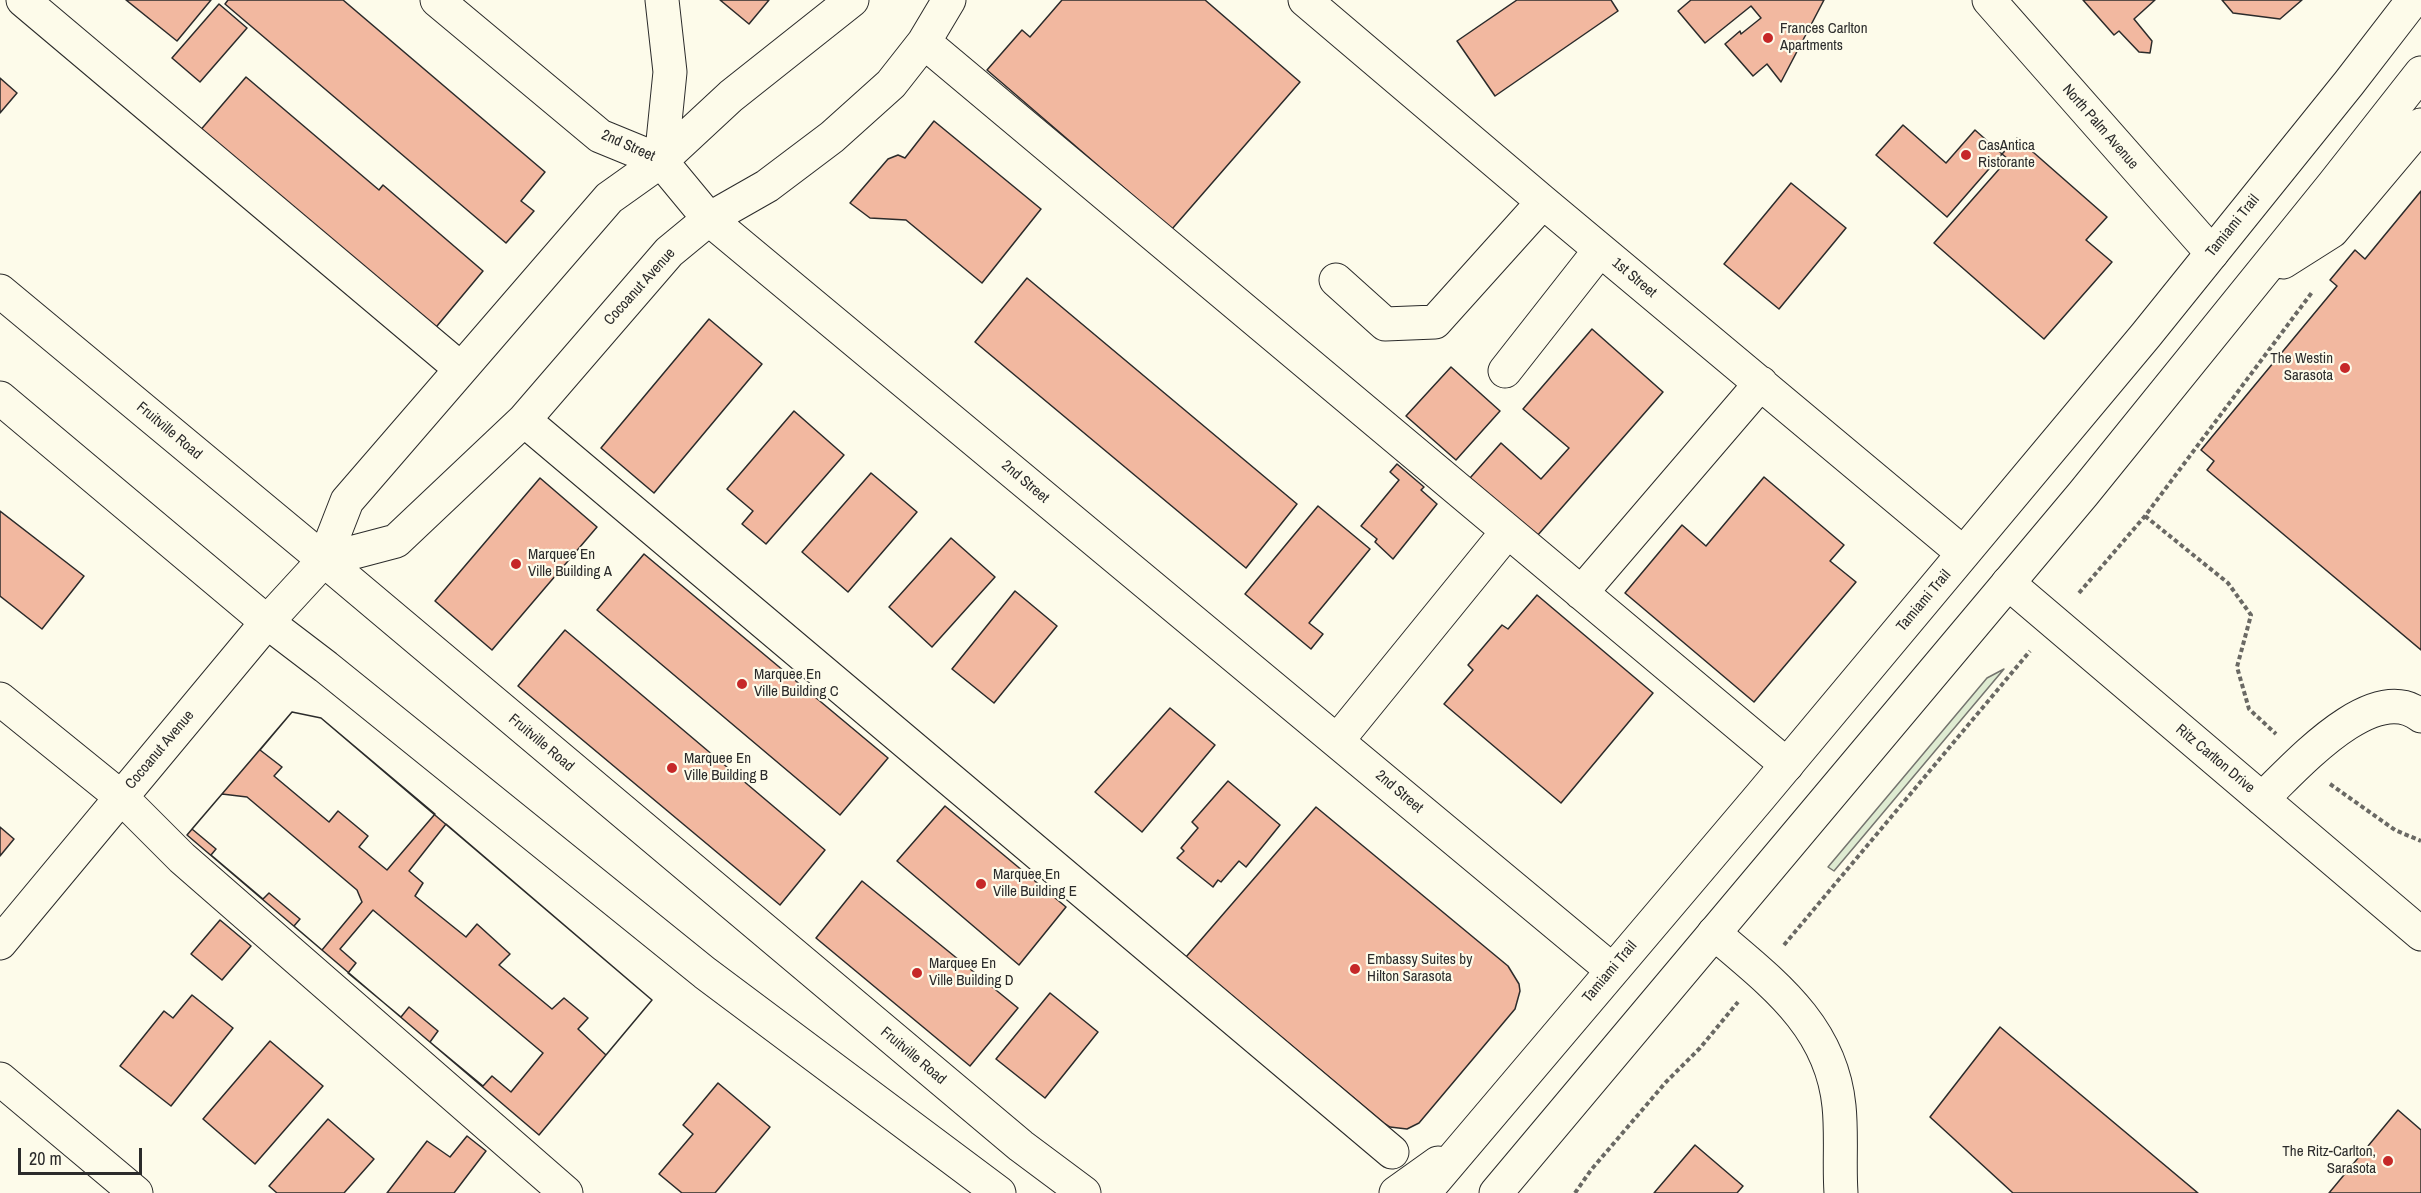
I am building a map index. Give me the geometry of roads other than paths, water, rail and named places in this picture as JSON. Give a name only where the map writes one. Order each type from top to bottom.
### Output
[{"type":"main road","points":[[22,0],[461,369]]},
{"type":"main road","name":"2nd Street","points":[[437,0],[600,136],[660,161],[709,219],[1612,970]]},
{"type":"main road","points":[[660,161],[670,72],[662,0]]},
{"type":"main road","name":"Cocoanut Avenue","points":[[0,943],[267,622],[324,560],[347,501],[609,198],[660,161],[731,96],[852,0]]},
{"type":"main road","name":"Cocoanut Avenue","points":[[324,560],[396,541],[524,420],[669,252],[709,219],[767,186],[832,137],[891,84],[924,42],[949,0]]},
{"type":"main road","name":"1st Street","points":[[1305,0],[1600,250],[1964,553]]},
{"type":"main road","name":"North Palm Avenue","points":[[1989,0],[2212,253]]},
{"type":"main road","name":"Tamiami Trail","points":[[1424,1193],[1964,553],[2212,253],[2413,0]]},
{"type":"main road","points":[[924,42],[1787,765]]},
{"type":"main road","points":[[1496,1193],[2008,584],[2259,277],[2421,73]]},
{"type":"main road","points":[[2259,277],[2332,231],[2421,125]]},
{"type":"main road","points":[[1336,280],[1385,324],[1435,322],[1544,202]]},
{"type":"main road","points":[[1505,371],[1600,250]]},
{"type":"main road","name":"Fruitville Road","points":[[0,291],[1021,1146],[1084,1193]]},
{"type":"main road","points":[[1581,594],[1761,383]]},
{"type":"main road","points":[[0,398],[267,622],[705,973],[999,1193]]},
{"type":"main road","points":[[524,420],[1392,1152]]},
{"type":"main road","points":[[1336,741],[1508,532]]},
{"type":"main road","name":"Ritz Carlton Drive","points":[[2008,584],[2421,934]]},
{"type":"main road","points":[[0,699],[121,797],[182,858],[566,1193]]},
{"type":"main road","points":[[2262,799],[2338,727],[2373,710],[2413,708]]},
{"type":"main road","points":[[1714,933],[1786,996],[1817,1037],[1827,1058],[1839,1105],[1841,1193]]},
{"type":"main road","points":[[0,1079],[136,1193]]},
{"type":"main road","points":[[914,1130],[971,1193]]},
{"type":"main road","points":[[1396,1193],[1468,1140]]},
{"type":"place","name":"Frances Carlton Apartments","points":[[1768,38]]},
{"type":"place","name":"CasAntica Ristorante","points":[[1966,155]]},
{"type":"place","name":"The Westin Sarasota","points":[[2345,368]]},
{"type":"place","name":"Marquee En Ville Building A","points":[[516,564]]},
{"type":"place","name":"Marquee En Ville Building C","points":[[742,684]]},
{"type":"place","name":"Marquee En Ville Building B","points":[[672,768]]},
{"type":"place","name":"Marquee En Ville Building E","points":[[981,884]]},
{"type":"place","name":"Embassy Suites by Hilton Sarasota","points":[[1355,969]]},
{"type":"place","name":"Marquee En Ville Building D","points":[[917,973]]},
{"type":"place","name":"The Ritz-Carlton, Sarasota","points":[[2388,1161]]}]
